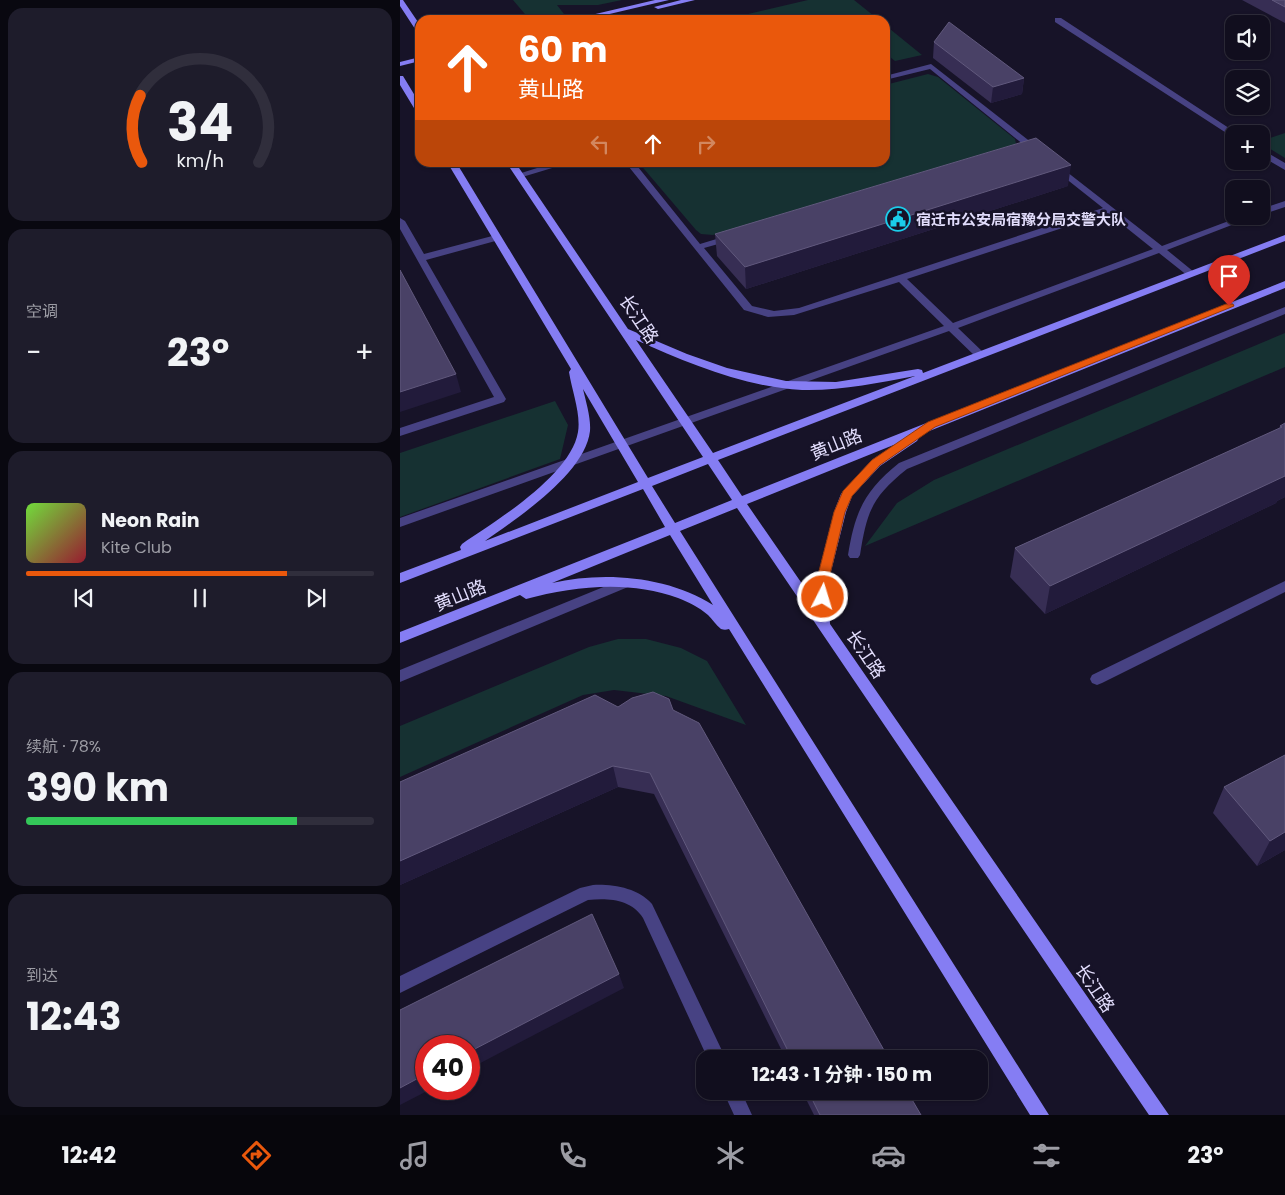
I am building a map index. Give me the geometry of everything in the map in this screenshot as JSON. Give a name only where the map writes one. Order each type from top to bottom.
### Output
[{"type":"street","points":[[597,15],[665,0]]},
{"type":"street","points":[[623,15],[691,0]]},
{"type":"street","points":[[400,1],[415,23]]},
{"type":"street","points":[[400,58],[415,55]]},
{"type":"street","points":[[400,64],[415,61]]},
{"type":"street","points":[[400,78],[415,103]]},
{"type":"street","points":[[454,167],[644,483],[1040,1115]]},
{"type":"street","name":"长江路","points":[[513,167],[824,626],[1160,1115]]},
{"type":"street","name":"黄山路","points":[[400,578],[1285,238]]},
{"type":"street","name":"黄山路","points":[[400,638],[1285,284]]},
{"type":"street","points":[[624,330],[684,358],[720,370],[786,385],[820,386],[860,383],[953,365]]},
{"type":"street","points":[[444,561],[512,517],[546,489],[579,448],[584,432],[572,364]]},
{"type":"street","points":[[824,626],[822,583],[840,512],[847,494],[876,463],[932,425]]},
{"type":"street","points":[[489,602],[564,586],[606,583],[650,586],[685,596],[709,608],[742,640]]},
{"type":"lane","points":[[1058,20],[1225,128]]},
{"type":"lane","points":[[890,77],[931,66],[1028,148],[1110,209],[1190,274]]},
{"type":"lane","points":[[1270,158],[1285,167]]},
{"type":"lane","points":[[519,176],[550,167]]},
{"type":"lane","points":[[633,167],[748,308],[760,313],[773,315],[801,311],[1110,209]]},
{"type":"lane","points":[[1270,209],[1285,204]]},
{"type":"lane","points":[[400,221],[500,399],[400,432]]},
{"type":"lane","points":[[400,523],[951,327],[1227,225]]},
{"type":"lane","points":[[698,247],[746,233]]},
{"type":"lane","points":[[419,256],[495,235]]},
{"type":"lane","points":[[900,278],[980,355]]},
{"type":"lane","points":[[854,555],[859,520],[869,498],[882,482],[903,466],[1285,310]]},
{"type":"lane","points":[[400,676],[623,584]]},
{"type":"lane","points":[[1097,679],[1285,586]]},
{"type":"lane","points":[[400,985],[586,893],[601,890],[615,892],[642,905],[651,918],[713,1050]]},
{"type":"lane","points":[[736,1100],[743,1115]]},
{"type":"green space","points":[[513,0],[622,0],[598,5],[557,5],[564,14],[526,15]]},
{"type":"green space","points":[[808,0],[854,0],[873,15],[744,15]]},
{"type":"green space","points":[[890,29],[922,55],[895,61],[890,57]]},
{"type":"green space","points":[[928,74],[938,77],[1015,139],[1016,144],[713,235],[701,234],[696,230],[642,167],[890,167],[890,84]]},
{"type":"green space","points":[[1285,133],[1285,158],[1270,149],[1270,138]]},
{"type":"green space","points":[[1285,333],[1285,367],[865,546],[897,503],[934,480]]},
{"type":"green space","points":[[555,401],[568,425],[560,459],[400,517],[400,453]]},
{"type":"green space","points":[[618,639],[646,639],[681,648],[707,661],[746,725],[666,696],[614,690],[583,695],[400,777],[400,726],[589,647]]},
{"type":"building","points":[[1272,0],[1285,0],[1285,7]]},
{"type":"building","points":[[949,22],[1024,78],[993,87],[934,42]]},
{"type":"building","points":[[1036,138],[1071,165],[745,267],[715,234]]},
{"type":"building","points":[[400,270],[456,374],[400,392]]},
{"type":"building","points":[[1285,423],[1285,476],[1050,586],[1015,548],[1282,427],[1280,426]]},
{"type":"building","points":[[653,692],[669,699],[673,710],[699,723],[884,1050],[788,1050],[650,773],[613,766],[400,861],[400,782],[595,695],[618,707],[632,698]]},
{"type":"building","points":[[1285,755],[1285,832],[1270,841],[1224,787]]},
{"type":"building","points":[[592,914],[619,974],[480,1046],[480,1035],[415,1035],[415,1080],[400,1088],[400,1010]]},
{"type":"building","points":[[812,1100],[912,1100],[921,1115],[820,1115]]},
{"type":"place","name":"宿迁市公安局宿豫分局交警大队","points":[[898,219]]},
{"type":"route","points":[[823,597],[822,583],[840,512],[847,494],[876,463],[932,425],[1229,306]]}]
